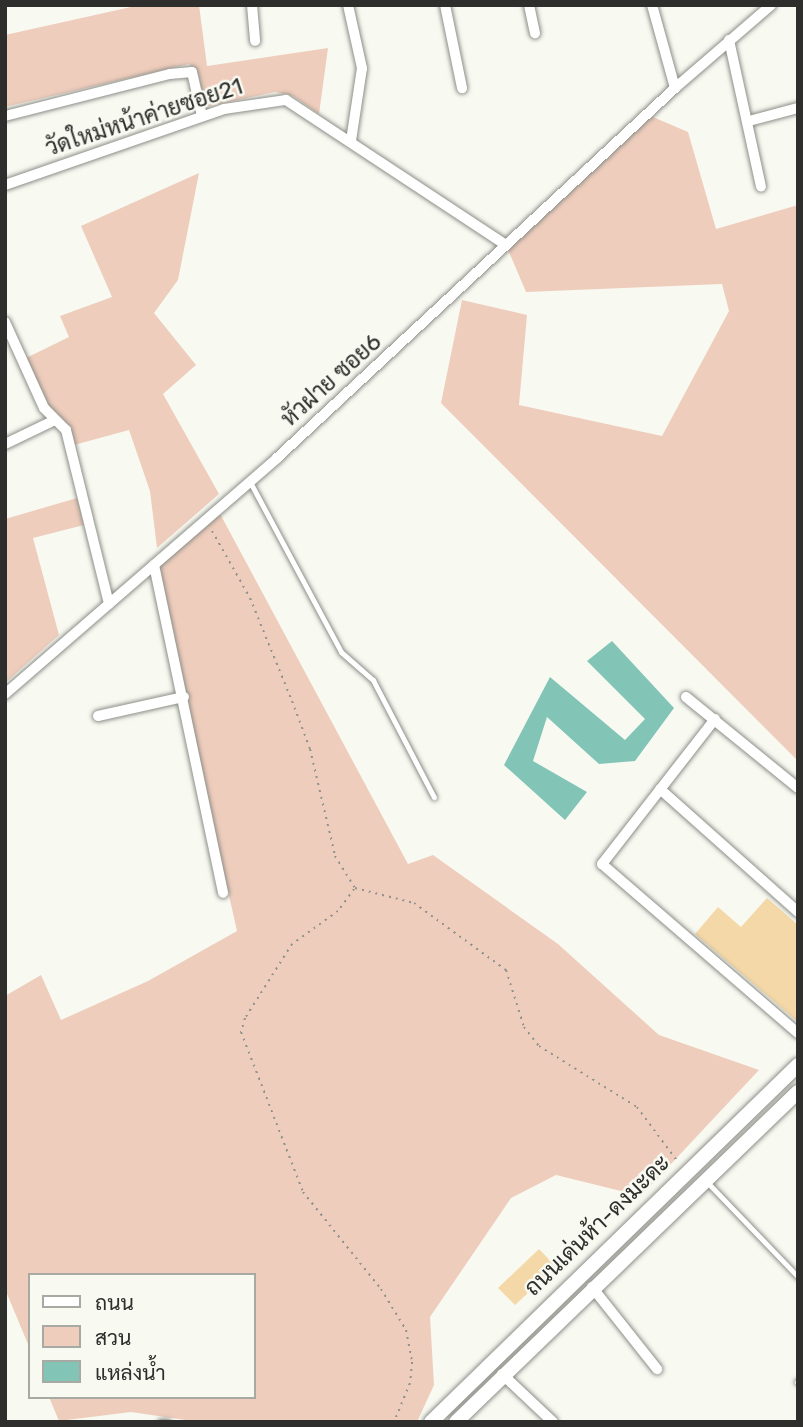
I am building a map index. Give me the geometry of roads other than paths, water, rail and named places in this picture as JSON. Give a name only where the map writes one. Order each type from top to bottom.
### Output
[{"type":"main road","name":"ถนนเด่นห้า-ดงมะดะ","points":[[431,1422],[798,1065]]},
{"type":"main road","name":"ถนนเด่นห้า-ดงมะดะ","points":[[456,1422],[704,1178],[798,1092]]},
{"type":"street","points":[[251,5],[255,41]]},
{"type":"street","points":[[348,5],[362,68],[351,141]]},
{"type":"street","points":[[445,5],[462,88]]},
{"type":"street","points":[[529,5],[535,33]]},
{"type":"street","points":[[652,5],[675,88]]},
{"type":"street","name":"หัวฝาย ซอย6","points":[[5,694],[250,482],[675,88],[771,5]]},
{"type":"street","points":[[729,40],[749,121],[761,187]]},
{"type":"street","points":[[5,116],[170,74],[192,72],[202,116]]},
{"type":"street","name":"วัดใหม่หน้าค่ายซอย21","points":[[5,185],[202,116],[286,100],[506,245]]},
{"type":"street","points":[[749,121],[798,108]]},
{"type":"street","points":[[5,323],[44,408],[66,430],[108,604]]},
{"type":"street","points":[[5,444],[55,421]]},
{"type":"street","points":[[154,565],[184,697],[223,892]]},
{"type":"street","points":[[686,696],[798,788]]},
{"type":"street","points":[[98,716],[184,697]]},
{"type":"street","points":[[715,719],[602,864],[798,1033]]},
{"type":"street","points":[[660,789],[798,912]]},
{"type":"street","points":[[592,1287],[657,1369]]},
{"type":"street","points":[[502,1374],[553,1422]]},
{"type":"lane","points":[[250,482],[341,652],[373,680],[434,797]]},
{"type":"lane","points":[[704,1178],[798,1277]]},
{"type":"lane","points":[[160,1422],[168,1422]]},
{"type":"water","points":[[612,641],[674,708],[635,761],[599,764],[547,717],[533,761],[587,792],[565,820],[504,765],[550,677],[625,740],[645,719],[587,661]]}]
